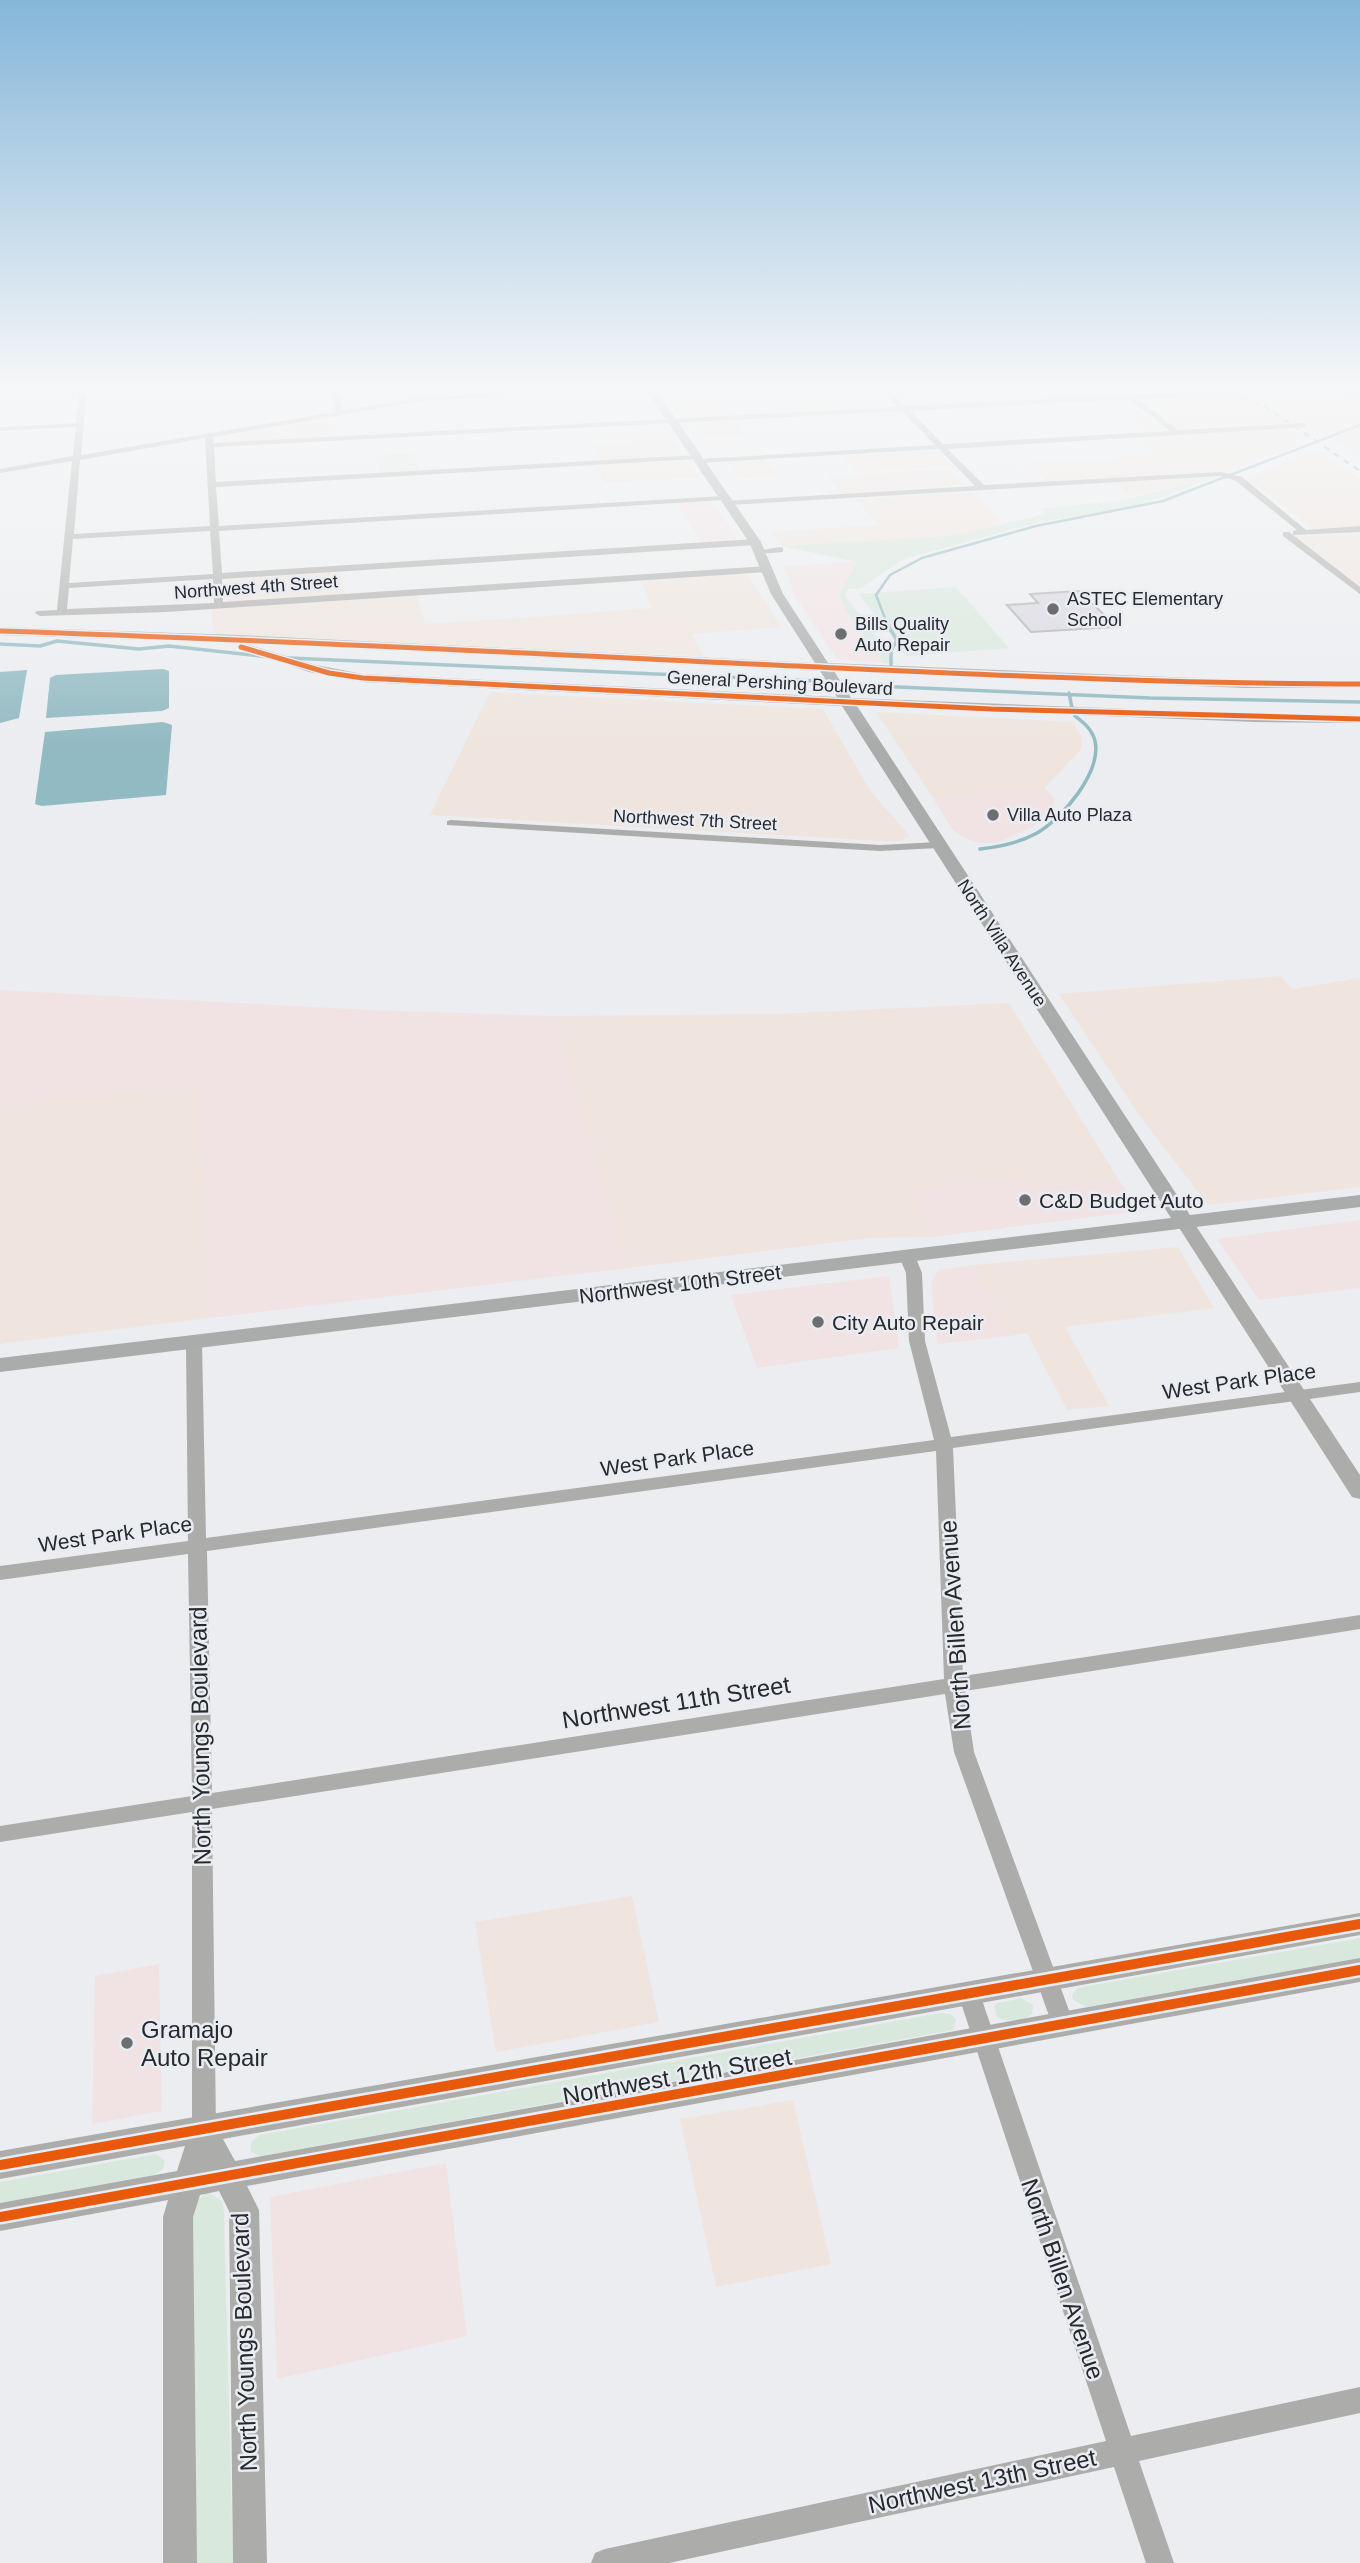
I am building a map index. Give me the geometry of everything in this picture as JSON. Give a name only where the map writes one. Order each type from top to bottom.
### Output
[{"type":"main road","name":"North Villa Avenue","points":[[732,510],[757,547],[777,594],[1185,1223]]},
{"type":"main road","name":"General Pershing Boulevard","points":[[0,631],[1161,681],[1360,684]]},
{"type":"main road","name":"General Pershing Boulevard","points":[[203,640],[267,654],[329,673],[363,678],[847,702],[1242,718],[1360,719]]},
{"type":"main road","points":[[267,654],[272,646],[291,642]]},
{"type":"main road","name":"Northwest 10th Street","points":[[0,1365],[1360,1201]]},
{"type":"street","points":[[62,611],[72,510]]},
{"type":"street","points":[[214,510],[219,605]]},
{"type":"street","points":[[69,537],[551,510]]},
{"type":"street","points":[[1274,510],[1305,533]]},
{"type":"street","points":[[1360,529],[1286,534],[1360,591]]},
{"type":"street","points":[[65,586],[757,547],[780,550]]},
{"type":"street","name":"Northwest 4th Street","points":[[40,613],[167,609],[767,569]]},
{"type":"street","name":"Northwest 7th Street","points":[[451,823],[880,848],[939,845]]},
{"type":"street","name":"North Villa Avenue","points":[[1185,1223],[1360,1492]]},
{"type":"street","name":"North Billen Avenue","points":[[907,1256],[914,1273],[917,1341],[944,1445],[954,1686],[964,1752],[1063,2024]]},
{"type":"street","name":"North Youngs Boulevard","points":[[180,2563],[178,2217],[204,2130],[202,1803],[194,1343]]},
{"type":"street","name":"West Park Place","points":[[0,1573],[1360,1387]]},
{"type":"street","name":"Northwest 11th Street","points":[[0,1834],[1360,1622]]},
{"type":"street","name":"Northwest 12th Street","points":[[0,2165],[1360,1924]]},
{"type":"street","name":"Northwest 12th Street","points":[[0,2217],[228,2178],[1360,1970]]},
{"type":"street","name":"North Billen Avenue","points":[[969,1994],[1160,2563]]},
{"type":"street","name":"North Youngs Boulevard","points":[[204,2130],[244,2210],[250,2563]]},
{"type":"street","name":"Northwest 13th Street","points":[[605,2563],[1360,2400]]},
{"type":"shaded area","points":[[681,510],[716,510],[737,539],[701,543]]},
{"type":"shaded area","points":[[865,510],[991,510],[1004,523],[950,536],[781,546],[771,532],[879,525]]},
{"type":"shaded area","points":[[1288,510],[1360,510],[1360,526],[1313,529]]},
{"type":"shaded area","points":[[1360,532],[1360,595],[1284,537]]},
{"type":"shaded area","name":"Bills Quality Auto Repair","points":[[857,562],[839,595],[845,609],[883,663],[837,659],[796,598],[783,566]]},
{"type":"shaded area","points":[[340,572],[345,594],[229,602],[227,579]]},
{"type":"shaded area","points":[[741,573],[749,576],[781,627],[691,634],[703,656],[214,634],[211,608],[417,595],[425,624],[520,618],[652,608],[640,580]]},
{"type":"shaded area","points":[[490,692],[823,709],[871,792],[910,836],[901,841],[882,841],[430,815]]},
{"type":"shaded area","points":[[876,712],[1073,722],[1082,739],[1081,749],[1045,788],[933,798]]},
{"type":"shaded area","name":"Villa Auto Plaza","points":[[1045,788],[1055,799],[1053,805],[1034,826],[997,843],[979,843],[962,837],[952,829],[933,798]]},
{"type":"shaded area","points":[[1281,976],[1292,989],[1360,978],[1360,1187],[1208,1205],[1139,1115],[1059,994]]},
{"type":"shaded area","points":[[0,990],[368,1010],[554,1016],[628,1268],[209,1318],[198,1084],[0,1104]]},
{"type":"shaded area","points":[[1009,1003],[1117,1177],[1027,1189],[1020,1177],[913,1189],[933,1237],[870,1238],[628,1268],[554,1016],[775,1014]]},
{"type":"shaded area","points":[[198,1084],[209,1318],[0,1344],[0,1104]]},
{"type":"shaded area","name":"C&D Budget Auto","points":[[1021,1177],[1027,1189],[1117,1177],[1140,1211],[933,1237],[912,1189]]},
{"type":"shaded area","points":[[1360,1220],[1360,1288],[1259,1300],[1217,1239]]},
{"type":"shaded area","points":[[1178,1247],[1214,1308],[1065,1327],[1109,1406],[1067,1410],[1027,1333],[1010,1336],[974,1265]]},
{"type":"shaded area","points":[[974,1265],[1010,1336],[937,1344],[931,1283],[938,1270]]},
{"type":"shaded area","name":"City Auto Repair","points":[[889,1276],[899,1348],[757,1368],[731,1295]]},
{"type":"shaded area","points":[[632,1896],[659,2022],[496,2052],[475,1922]]},
{"type":"shaded area","name":"Gramajo Auto Repair","points":[[159,1964],[162,2111],[92,2124],[95,1976]]},
{"type":"shaded area","points":[[793,2100],[831,2264],[716,2287],[680,2119]]},
{"type":"shaded area","points":[[446,2163],[467,2336],[277,2379],[270,2197]]},
{"type":"green space","points":[[1042,510],[1115,510],[1039,522],[903,559],[861,588],[848,589],[845,595],[895,664],[883,663],[845,609],[839,595],[857,562],[781,546],[950,536],[1046,514]]},
{"type":"green space","points":[[956,587],[1009,648],[906,656],[859,594]]},
{"type":"green space","points":[[1360,1938],[1360,1958],[1086,2007],[1073,2000],[1072,1995],[1077,1988]]},
{"type":"green space","points":[[1021,1998],[1033,2005],[1032,2014],[1014,2020],[997,2017],[994,2006]]},
{"type":"green space","points":[[941,2013],[952,2015],[956,2020],[953,2030],[261,2156],[251,2152],[252,2142],[260,2135]]},
{"type":"green space","points":[[156,2154],[164,2160],[164,2166],[153,2175],[0,2203],[0,2182]]},
{"type":"green space","points":[[207,2192],[222,2201],[224,2212],[233,2563],[192,2563],[189,2209]]},
{"type":"water","points":[[163,669],[169,671],[169,708],[162,711],[46,718],[50,678],[56,675]]},
{"type":"water","points":[[27,670],[19,718],[0,723],[0,672]]},
{"type":"water","points":[[163,722],[172,725],[166,795],[42,806],[35,804],[45,732]]},
{"type":"building","name":"ASTEC Elementary School","points":[[1079,591],[1117,627],[1031,632],[1007,605],[1038,603],[1030,594]]},
{"type":"waterway","points":[[888,625],[876,595],[890,575],[922,558],[1036,526],[1119,510]]},
{"type":"waterway","points":[[888,625],[897,640],[891,651],[891,665]]},
{"type":"waterway","points":[[0,644],[40,646],[57,641],[139,649],[169,646],[269,657]]},
{"type":"waterway","points":[[289,658],[817,681]]},
{"type":"waterway","points":[[852,685],[1069,694]]},
{"type":"waterway","points":[[1069,694],[1360,702]]},
{"type":"waterway","points":[[1069,694],[1072,708]]},
{"type":"waterway","points":[[980,849],[1009,844],[1037,833],[1058,817],[1078,793],[1096,753],[1092,733],[1075,716]]},
{"type":"cycle path","points":[[0,631],[239,639],[1011,676],[1244,684],[1360,684]]},
{"type":"cycle path","points":[[241,647],[329,673],[363,678],[991,709],[1360,719]]},
{"type":"cycle path","points":[[0,2165],[1360,1924]]},
{"type":"cycle path","points":[[0,2217],[1360,1970]]},
{"type":"place","name":"ASTEC Elementary School","points":[[1053,609]]},
{"type":"place","name":"Bills Quality Auto Repair","points":[[841,634]]},
{"type":"place","name":"Villa Auto Plaza","points":[[993,815]]},
{"type":"place","name":"C&D Budget Auto","points":[[1025,1200]]},
{"type":"place","name":"City Auto Repair","points":[[818,1322]]},
{"type":"place","name":"Gramajo Auto Repair","points":[[127,2043]]}]
